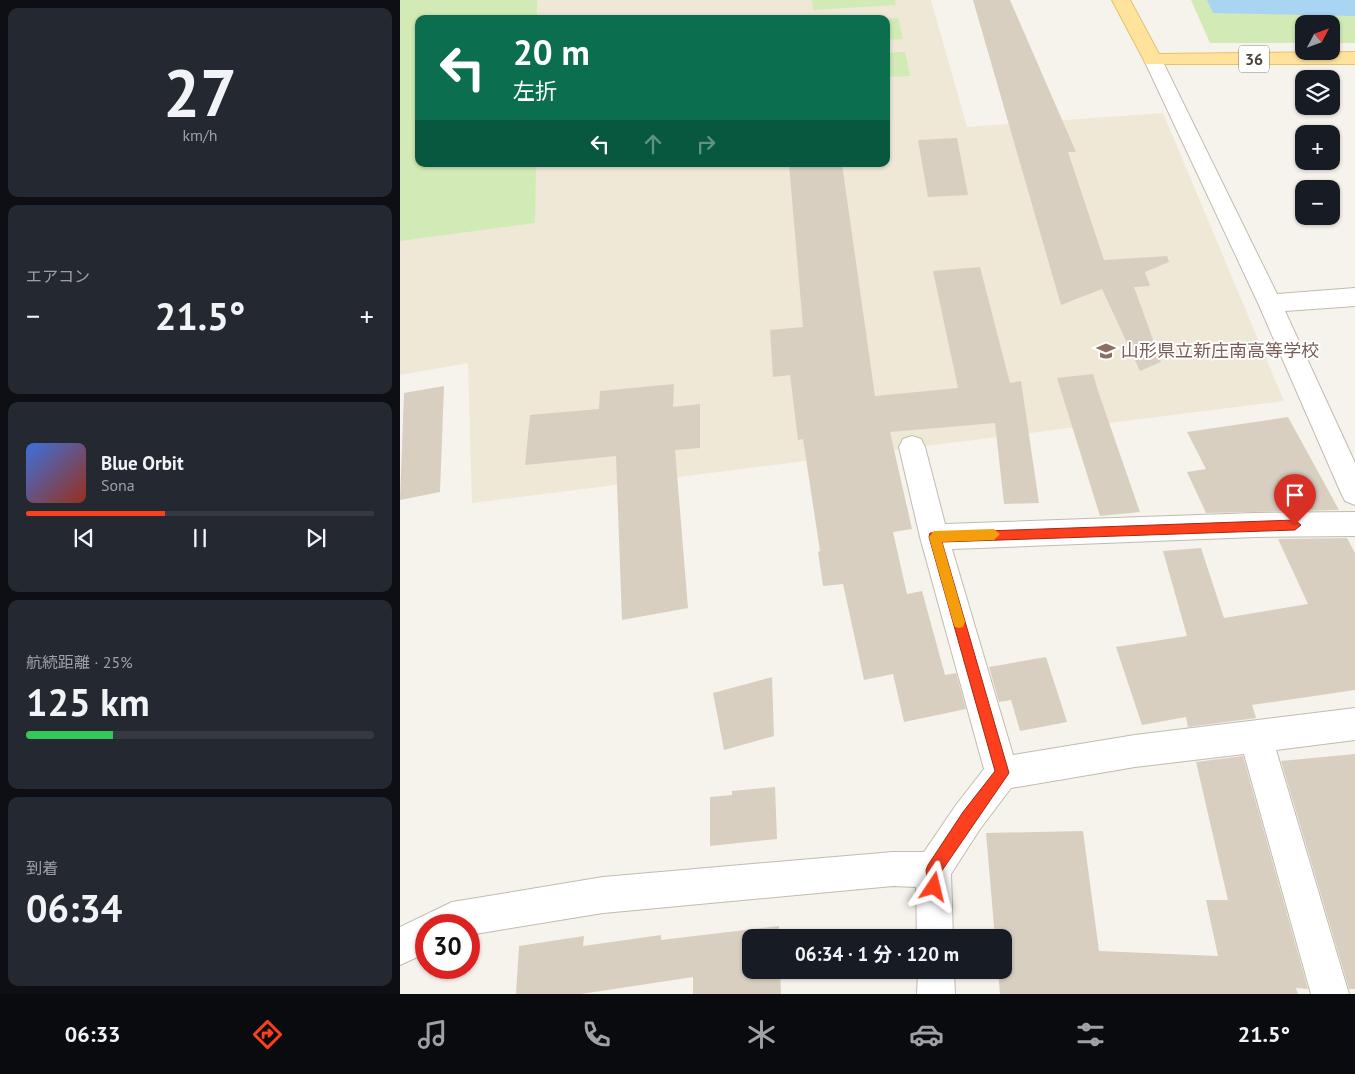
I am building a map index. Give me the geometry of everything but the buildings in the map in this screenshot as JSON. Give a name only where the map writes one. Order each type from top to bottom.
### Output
[{"type":"main road","points":[[1121,0],[1153,60]]},
{"type":"main road","name":"36","points":[[1153,60],[1355,58]]},
{"type":"street","points":[[1153,60],[1270,303],[1355,493]]},
{"type":"street","points":[[1270,303],[1355,297]]},
{"type":"street","points":[[912,447],[934,537],[1002,773]]},
{"type":"street","points":[[934,537],[1255,525],[1355,524]]},
{"type":"street","points":[[935,929],[933,870],[968,817],[1002,773],[1135,751],[1355,724]]},
{"type":"street","points":[[1255,735],[1330,994]]},
{"type":"street","points":[[480,915],[603,895],[894,869],[933,870]]},
{"type":"street","points":[[400,947],[415,939]]},
{"type":"street","points":[[936,979],[936,994]]},
{"type":"shaded area","name":"山形県立新庄南高等学校","points":[[400,0],[931,0],[967,127],[1163,113],[1284,401],[472,503],[468,363],[400,375]]},
{"type":"green space","points":[[400,0],[537,0],[537,15],[415,15],[415,167],[536,167],[535,223],[400,241]]},
{"type":"green space","points":[[812,0],[895,0],[896,5],[813,10]]},
{"type":"green space","points":[[1191,0],[1355,0],[1355,43],[1340,43],[1340,15],[1295,15],[1295,43],[1210,43]]},
{"type":"green space","points":[[898,18],[903,39],[890,40],[890,19]]},
{"type":"green space","points":[[905,52],[910,76],[890,77],[890,53]]},
{"type":"water","points":[[1207,0],[1355,0],[1355,16],[1213,13]]},
{"type":"slow traffic","points":[[959,622],[934,537],[994,534]]},
{"type":"place","name":"山形県立新庄南高等学校","points":[[1106,351]]},
{"type":"route","points":[[934,887],[933,870],[968,817],[1002,773],[934,537],[1295,525]]}]
